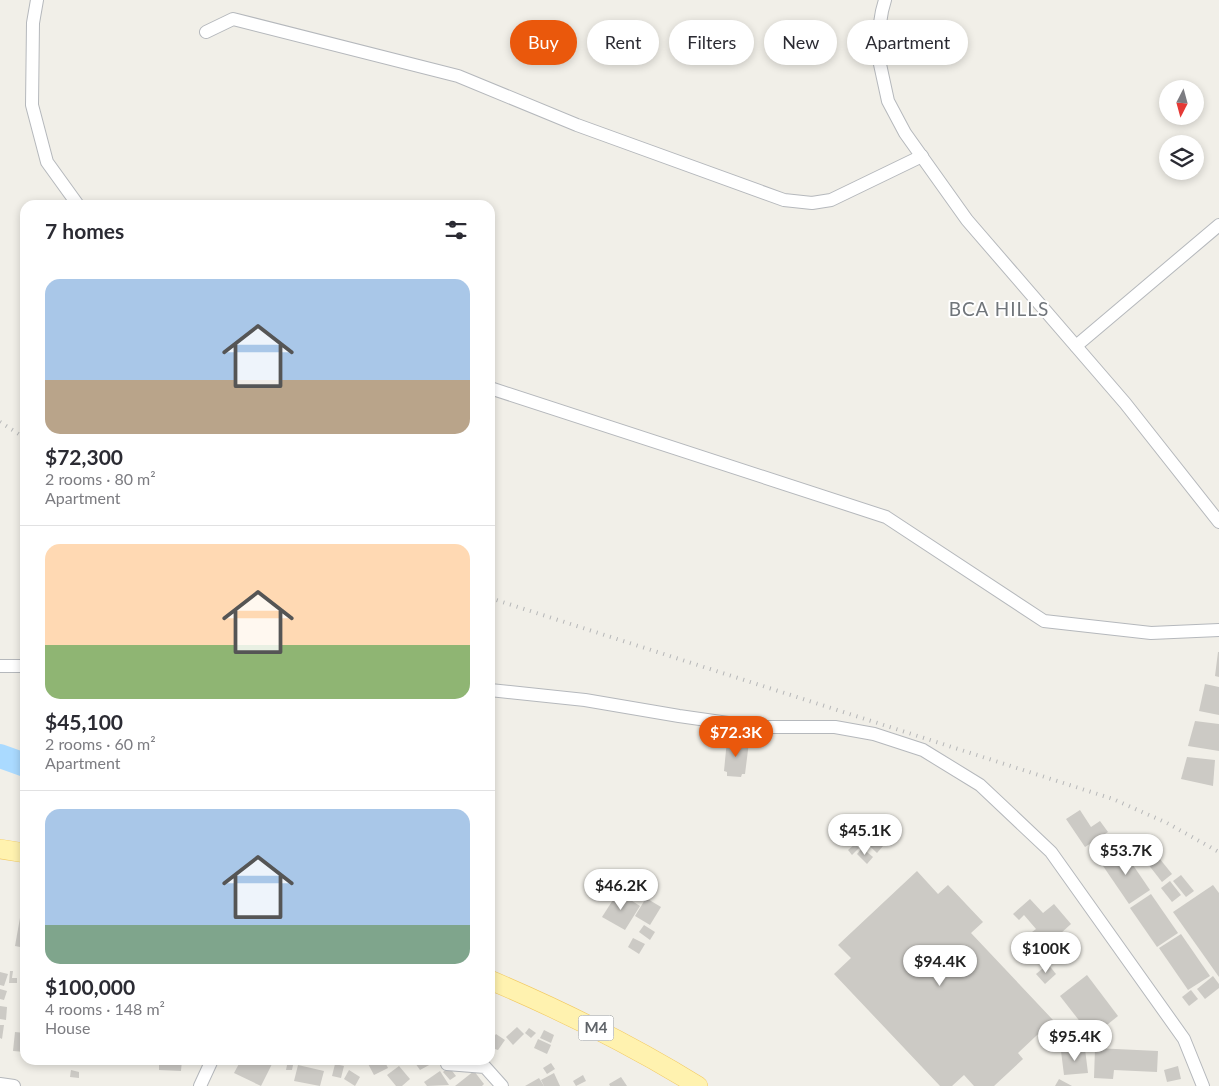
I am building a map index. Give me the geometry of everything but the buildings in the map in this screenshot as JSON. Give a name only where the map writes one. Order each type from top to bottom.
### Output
[{"type":"main road","points":[[0,849],[20,852]]},
{"type":"main road","name":"M4","points":[[495,982],[558,1009],[614,1037],[698,1086]]},
{"type":"street","points":[[38,0],[33,23],[32,105],[46,162],[74,200]]},
{"type":"street","points":[[885,0],[878,35],[878,55],[892,109],[905,133],[968,220],[1125,403],[1219,522]]},
{"type":"street","points":[[206,32],[233,19],[458,76],[577,126],[784,200],[812,204],[830,200],[922,156]]},
{"type":"street","points":[[1076,346],[1219,224]]},
{"type":"street","points":[[495,390],[886,517],[1044,621],[1151,633],[1219,630]]},
{"type":"street","points":[[0,666],[20,666]]},
{"type":"street","points":[[495,691],[585,700],[756,727],[835,727],[874,734],[923,750],[980,785],[1051,852],[1184,1039],[1202,1086]]},
{"type":"street","points":[[200,1086],[210,1065]]},
{"type":"street","points":[[460,1065],[485,1067],[502,1086]]},
{"type":"street","points":[[0,1084],[14,1086]]},
{"type":"waterway","points":[[0,756],[20,763]]},
{"type":"railway","points":[[0,422],[20,435]]},
{"type":"railway","points":[[495,600],[1113,799],[1167,823],[1219,852]]},
{"type":"district","name":"BCA HILLS","points":[[999,309]]}]
